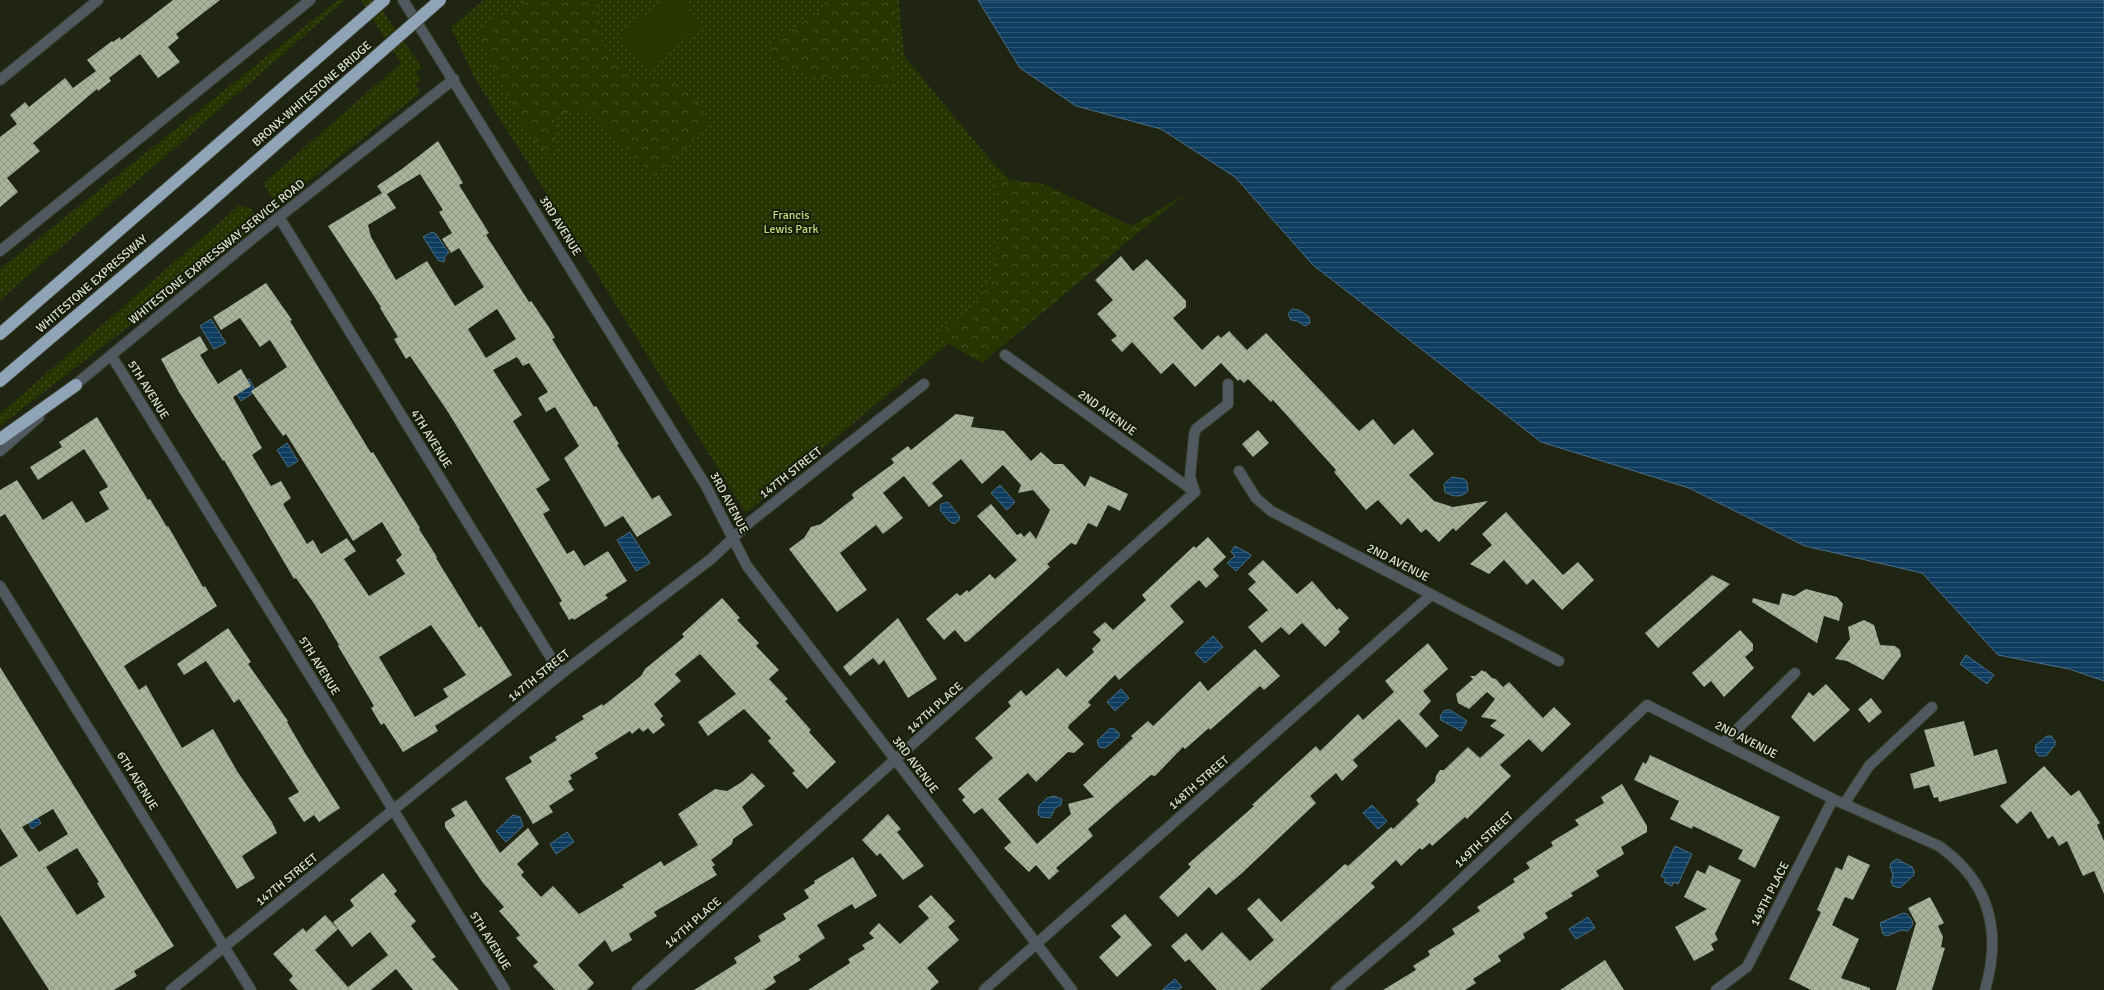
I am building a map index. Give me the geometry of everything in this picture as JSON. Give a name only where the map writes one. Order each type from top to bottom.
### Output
[{"type":"highway","name":"BRONX-WHITESTONE BRIDGE","points":[[177,180],[384,0]]},
{"type":"highway","name":"BRONX-WHITESTONE BRIDGE","points":[[202,209],[440,0]]},
{"type":"highway","name":"WHITESTONE EXPRESSWAY","points":[[0,334],[177,180]]},
{"type":"highway","name":"WHITESTONE EXPRESSWAY","points":[[0,382],[202,209]]},
{"type":"highway","points":[[0,439],[76,384]]},
{"type":"street","points":[[0,80],[98,0]]},
{"type":"street","points":[[0,251],[310,0]]},
{"type":"street","name":"3RD AVENUE","points":[[403,0],[454,78],[706,486],[748,566],[1072,990]]},
{"type":"street","name":"WHITESTONE EXPRESSWAY SERVICE ROAD","points":[[0,451],[111,355],[279,217],[454,78]]},
{"type":"street","name":"4TH AVENUE","points":[[279,217],[561,674]]},
{"type":"street","name":"5TH AVENUE","points":[[111,355],[505,990]]},
{"type":"street","name":"2ND AVENUE","points":[[1005,355],[1195,492]]},
{"type":"street","name":"147TH STREET","points":[[171,990],[394,811],[561,674],[712,559],[750,522],[924,384]]},
{"type":"street","points":[[1195,492],[1190,477],[1194,435],[1196,429],[1228,404],[1228,384]]},
{"type":"street","name":"2ND AVENUE","points":[[1239,471],[1256,498],[1271,511],[1559,661]]},
{"type":"street","name":"147TH PLACE","points":[[637,990],[896,761],[1195,492]]},
{"type":"street","name":"6TH AVENUE","points":[[0,586],[251,990]]},
{"type":"street","name":"148TH STREET","points":[[984,990],[1431,595]]},
{"type":"street","points":[[1723,743],[1795,673]]},
{"type":"street","name":"2ND AVENUE","points":[[1647,705],[1833,799],[1939,846],[1954,856],[1969,873],[1980,889],[1988,906],[1993,948],[1991,968],[1984,990]]},
{"type":"street","name":"149TH STREET","points":[[1336,990],[1416,921],[1647,705]]},
{"type":"street","points":[[1844,804],[1869,766],[1932,707]]},
{"type":"street","name":"149TH PLACE","points":[[1716,990],[1747,967],[1833,799]]},
{"type":"green space","points":[[338,0],[345,0],[0,300],[0,269]]},
{"type":"green space","points":[[361,0],[375,0],[422,68],[416,72],[421,80],[416,84],[420,93],[276,207],[264,183],[401,63]]},
{"type":"green space","name":"Francis Lewis Park","points":[[484,0],[899,0],[904,56],[992,162],[1055,223],[972,324],[746,513],[475,79],[451,27]]},
{"type":"green space","points":[[525,0],[595,0],[596,19],[607,50],[637,81],[669,78],[702,105],[707,122],[687,147],[655,178],[590,110],[554,115],[556,138],[552,161],[518,117],[477,36],[496,17],[522,7]]},
{"type":"green space","points":[[663,0],[682,0],[702,25],[648,69],[620,36]]},
{"type":"green space","points":[[825,0],[895,0],[894,85],[786,72],[767,46],[821,10]]},
{"type":"green space","points":[[995,178],[1044,184],[1132,226],[1185,194],[982,363],[935,336],[972,307],[990,282],[1001,224]]},
{"type":"green space","points":[[240,205],[252,209],[258,219],[252,231],[0,426],[0,414]]},
{"type":"water","points":[[978,0],[2104,0],[2104,681],[2069,669],[1998,655],[1922,573],[1805,546],[1689,488],[1541,442],[1313,265],[1235,177],[1161,129],[1076,106],[1020,68]]},
{"type":"water","points":[[432,232],[436,234],[449,253],[445,256],[444,262],[438,260],[423,237]]},
{"type":"water","points":[[1292,309],[1299,310],[1309,317],[1310,323],[1305,326],[1297,321],[1291,320],[1288,314]]},
{"type":"water","points":[[211,319],[226,343],[214,349],[200,326]]},
{"type":"water","points":[[249,379],[256,391],[241,401],[234,389]]},
{"type":"water","points":[[287,443],[298,461],[288,467],[277,450]]},
{"type":"water","points":[[1452,477],[1464,479],[1467,482],[1468,491],[1466,493],[1457,496],[1445,492],[1444,484]]},
{"type":"water","points":[[1000,485],[1015,502],[1007,510],[991,493]]},
{"type":"water","points":[[948,502],[960,517],[954,524],[949,521],[940,510],[941,504]]},
{"type":"water","points":[[630,532],[650,563],[636,571],[617,540]]},
{"type":"water","points":[[1235,546],[1251,556],[1236,571],[1227,563],[1235,556],[1231,552]]},
{"type":"water","points":[[1213,636],[1223,647],[1205,663],[1195,653]]},
{"type":"water","points":[[1966,655],[1994,675],[1987,684],[1960,664]]},
{"type":"water","points":[[1121,689],[1129,698],[1115,711],[1107,702]]},
{"type":"water","points":[[1445,710],[1450,710],[1467,721],[1461,731],[1441,720],[1440,716]]},
{"type":"water","points":[[1113,728],[1119,733],[1119,737],[1105,748],[1099,747],[1097,741],[1109,729]]},
{"type":"water","points":[[2047,736],[2051,736],[2055,741],[2055,745],[2046,756],[2039,756],[2035,751],[2036,745]]},
{"type":"water","points":[[1054,796],[1062,799],[1061,805],[1055,808],[1050,818],[1041,817],[1038,814],[1039,806],[1047,798]]},
{"type":"water","points":[[29,804],[41,823],[32,829],[20,810]]},
{"type":"water","points":[[1372,805],[1387,821],[1378,829],[1363,813]]},
{"type":"water","points":[[513,815],[520,817],[523,826],[506,842],[496,831]]},
{"type":"water","points":[[567,832],[574,842],[556,854],[550,844]]},
{"type":"water","points":[[1675,846],[1692,854],[1678,884],[1673,882],[1672,886],[1664,882],[1666,879],[1661,876]]},
{"type":"water","points":[[1897,859],[1912,867],[1914,871],[1914,875],[1900,888],[1893,886],[1891,882],[1893,875],[1890,866],[1891,863]]},
{"type":"water","points":[[1903,913],[1907,914],[1912,920],[1913,924],[1908,931],[1901,930],[1887,936],[1883,934],[1880,923]]},
{"type":"water","points":[[1588,917],[1595,928],[1576,939],[1569,929]]},
{"type":"water","points":[[1175,979],[1182,987],[1178,990],[1162,990]]},
{"type":"building","points":[[173,0],[220,0],[176,34],[179,38],[168,47],[180,62],[158,78],[140,54],[109,78],[111,81],[98,91],[97,89],[33,143],[40,151],[7,178],[18,192],[0,207],[0,137],[17,124],[10,115],[25,102],[29,107],[65,78],[73,88],[96,71],[87,60],[112,41],[113,42],[120,37],[121,40]]},
{"type":"building","points":[[438,141],[463,183],[459,185],[489,233],[486,235],[529,302],[531,301],[550,329],[555,338],[552,339],[594,407],[596,406],[619,444],[617,445],[652,499],[659,495],[672,515],[637,537],[623,516],[605,527],[564,458],[579,446],[555,407],[546,412],[538,398],[548,392],[529,363],[523,366],[517,357],[493,370],[522,415],[513,421],[550,480],[536,489],[550,510],[543,514],[567,554],[574,550],[584,566],[608,551],[627,581],[605,595],[608,598],[574,620],[573,618],[569,620],[559,603],[562,601],[448,412],[410,356],[406,359],[394,339],[398,337],[380,308],[381,307],[328,226],[382,193],[377,186]],"holes":[[[420,174],[443,210],[439,212],[452,233],[442,239],[451,253],[459,248],[484,287],[455,306],[427,261],[396,280],[371,237],[368,225],[396,208],[387,194]],[[497,309],[516,339],[486,358],[468,329]]]},
{"type":"building","points":[[1121,256],[1133,271],[1147,259],[1186,301],[1186,307],[1173,318],[1202,350],[1218,335],[1221,338],[1229,331],[1247,350],[1266,333],[1359,431],[1373,419],[1394,445],[1413,429],[1434,454],[1409,475],[1434,501],[1453,507],[1488,501],[1456,531],[1453,528],[1439,542],[1426,529],[1421,533],[1408,518],[1401,525],[1378,500],[1366,510],[1334,472],[1336,470],[1273,400],[1271,402],[1248,379],[1244,383],[1240,379],[1238,381],[1221,363],[1195,387],[1173,363],[1161,374],[1132,342],[1122,352],[1111,340],[1117,336],[1097,314],[1113,300],[1095,280]]},
{"type":"building","points":[[266,283],[292,320],[290,321],[371,453],[373,452],[420,528],[419,529],[437,557],[436,558],[479,628],[481,626],[512,675],[435,726],[438,731],[403,752],[384,723],[381,725],[371,708],[374,706],[315,605],[296,578],[294,579],[224,460],[223,461],[179,392],[161,359],[200,336],[208,350],[200,355],[218,384],[241,369],[251,386],[233,397],[262,448],[252,455],[271,486],[281,481],[291,498],[283,504],[307,544],[313,540],[321,554],[347,538],[356,551],[344,559],[369,596],[405,574],[396,560],[402,555],[382,522],[353,541],[286,434],[283,436],[251,391],[287,367],[270,340],[260,347],[240,318],[221,330],[213,317]],"holes":[[[431,625],[466,675],[443,689],[448,697],[415,717],[379,657]]]},
{"type":"building","points":[[956,414],[974,417],[971,427],[1004,431],[1031,461],[1041,452],[1054,464],[1063,464],[1085,487],[1090,476],[1128,494],[1120,511],[1108,505],[1097,527],[1088,523],[1076,545],[1071,543],[1047,564],[1050,567],[968,641],[965,642],[955,630],[944,640],[926,619],[957,593],[960,596],[967,590],[969,592],[990,574],[995,579],[1017,560],[977,516],[991,504],[1017,535],[1021,533],[1024,537],[1030,531],[1036,539],[1050,510],[1033,490],[1018,493],[1021,485],[1003,465],[982,484],[961,459],[932,483],[943,496],[929,507],[904,476],[883,493],[903,518],[883,534],[876,525],[840,553],[867,590],[837,612],[789,549],[804,538],[811,527],[821,524],[854,498],[852,495],[853,493],[894,463],[891,459],[908,446],[911,450]]},
{"type":"building","points":[[97,417],[148,500],[150,499],[167,527],[168,526],[203,587],[205,586],[217,606],[124,666],[139,690],[146,685],[182,748],[213,729],[237,771],[272,822],[277,833],[242,856],[255,878],[237,889],[5,514],[0,517],[0,490],[17,480],[43,520],[72,501],[86,523],[109,509],[99,492],[108,487],[84,449],[38,480],[30,467],[62,447],[59,442]]},
{"type":"building","points":[[1258,430],[1269,443],[1253,457],[1242,444]]},
{"type":"building","points":[[1506,512],[1563,575],[1578,562],[1594,580],[1562,610],[1533,579],[1527,585],[1504,560],[1489,574],[1470,564],[1492,545],[1482,534]]},
{"type":"building","points":[[1208,537],[1226,557],[1213,569],[1219,576],[1206,588],[1199,580],[1170,606],[1184,622],[1119,680],[1115,675],[1088,702],[1091,705],[1069,725],[1068,728],[1084,744],[1074,753],[1068,752],[1036,782],[1028,773],[998,799],[1037,844],[1071,814],[1068,804],[1094,797],[1083,785],[1133,738],[1131,736],[1148,721],[1153,726],[1200,681],[1208,691],[1255,649],[1280,676],[1264,690],[1260,686],[1210,730],[1209,728],[1185,749],[1183,747],[1155,776],[1151,775],[1088,829],[1093,836],[1056,868],[1059,871],[1049,880],[1036,865],[1029,872],[1004,848],[1011,842],[982,808],[974,814],[962,800],[965,797],[958,789],[993,758],[975,738],[1011,706],[1008,702],[1021,690],[1026,696],[1058,668],[1066,677],[1094,652],[1092,649],[1101,640],[1093,632],[1105,622],[1113,630],[1146,600],[1142,595],[1194,546],[1196,548]]},
{"type":"building","points":[[1263,560],[1297,594],[1312,581],[1337,610],[1339,608],[1349,618],[1338,629],[1340,632],[1325,647],[1302,623],[1289,635],[1281,627],[1262,643],[1248,627],[1268,610],[1248,589],[1256,582],[1248,574]]},
{"type":"building","points":[[1712,575],[1730,584],[1658,648],[1645,633]]},
{"type":"building","points":[[1806,589],[1837,597],[1843,604],[1839,621],[1824,616],[1817,643],[1752,602],[1753,598],[1779,605],[1782,593],[1794,596]]},
{"type":"building","points":[[722,598],[740,618],[737,620],[759,643],[756,646],[779,670],[769,679],[788,699],[785,701],[811,730],[809,732],[836,762],[807,789],[792,773],[795,771],[768,741],[771,738],[744,709],[708,736],[698,722],[736,694],[700,654],[675,674],[681,681],[654,704],[663,716],[660,719],[665,725],[653,734],[648,728],[643,732],[639,728],[632,734],[630,731],[595,753],[598,758],[570,775],[572,779],[568,781],[574,790],[549,806],[553,812],[533,824],[505,778],[532,762],[529,757],[557,740],[555,737],[584,719],[582,716],[602,704],[603,706],[641,676],[645,669],[684,637],[682,634]]},
{"type":"building","points":[[898,618],[937,679],[908,698],[884,660],[879,665],[873,658],[850,676],[843,667]]},
{"type":"building","points":[[1864,620],[1874,625],[1880,645],[1895,646],[1900,650],[1901,656],[1883,680],[1847,661],[1835,659],[1850,639],[1848,627]]},
{"type":"building","points":[[228,628],[251,662],[248,664],[288,721],[287,722],[305,753],[340,808],[319,822],[314,815],[304,822],[288,798],[299,792],[239,699],[234,703],[206,661],[184,675],[177,664]]},
{"type":"building","points":[[1740,630],[1753,644],[1753,650],[1745,657],[1754,668],[1724,697],[1711,681],[1704,687],[1692,673]]},
{"type":"building","points":[[1428,643],[1448,669],[1423,691],[1431,701],[1419,714],[1439,736],[1426,748],[1399,719],[1353,760],[1358,766],[1342,781],[1336,773],[1310,796],[1316,803],[1241,874],[1216,895],[1209,887],[1178,917],[1159,897],[1191,867],[1188,864],[1254,806],[1252,805],[1316,746],[1320,751],[1358,714],[1363,720],[1394,692],[1385,681]]},
{"type":"building","points":[[0,667],[174,946],[134,971],[137,976],[114,990],[49,990],[0,915],[0,867],[18,856],[0,828]],"holes":[[[53,809],[68,834],[39,852],[22,827]],[[77,848],[99,882],[97,883],[105,897],[77,915],[46,867]]]},
{"type":"building","points":[[1482,670],[1492,678],[1496,679],[1503,687],[1509,682],[1543,718],[1554,707],[1571,724],[1542,752],[1529,739],[1500,765],[1511,776],[1467,819],[1465,817],[1432,846],[1430,843],[1422,850],[1420,848],[1401,866],[1396,860],[1371,883],[1375,887],[1260,990],[1217,990],[1189,959],[1185,962],[1171,946],[1186,933],[1202,951],[1222,932],[1250,961],[1274,940],[1247,909],[1259,898],[1281,922],[1345,864],[1348,866],[1391,827],[1393,829],[1419,804],[1416,800],[1435,782],[1436,776],[1440,770],[1444,770],[1468,747],[1480,758],[1505,735],[1490,726],[1497,720],[1481,717],[1495,699],[1487,692],[1469,709],[1458,703],[1456,694],[1473,679],[1470,676],[1475,676]]},
{"type":"building","points":[[1826,684],[1850,710],[1814,742],[1791,717],[1809,692],[1813,696]]},
{"type":"building","points":[[1871,698],[1882,712],[1869,723],[1858,709]]},
{"type":"building","points":[[1964,721],[1974,756],[1997,749],[2007,783],[1939,802],[1938,797],[1934,798],[1929,785],[1914,789],[1910,774],[1935,766],[1924,730]]},
{"type":"building","points":[[1650,755],[1780,817],[1755,868],[1738,859],[1743,850],[1693,826],[1692,829],[1670,819],[1679,801],[1634,780],[1643,762],[1646,764]]},
{"type":"building","points":[[2044,766],[2071,796],[2079,790],[2100,823],[2097,825],[2104,841],[2104,894],[2094,871],[2083,876],[2067,841],[2059,846],[2053,836],[2048,839],[2031,811],[2017,824],[2000,806]]},
{"type":"building","points":[[752,773],[765,786],[742,807],[753,825],[733,839],[732,844],[711,860],[715,865],[712,867],[717,875],[654,912],[657,916],[629,934],[632,940],[612,952],[605,940],[578,965],[594,983],[587,990],[555,990],[533,966],[538,962],[516,938],[520,935],[499,911],[504,907],[483,883],[445,827],[445,822],[455,816],[451,809],[466,800],[500,853],[528,828],[539,844],[517,864],[524,872],[521,875],[541,897],[553,886],[579,914],[624,887],[622,885],[661,861],[664,866],[698,845],[678,814],[715,789],[727,791],[742,782]]},
{"type":"building","points":[[1622,784],[1647,826],[1647,832],[1621,847],[1624,854],[1596,871],[1599,876],[1571,893],[1573,896],[1545,913],[1548,918],[1523,934],[1525,938],[1498,956],[1501,961],[1473,979],[1476,983],[1465,990],[1383,990],[1416,970],[1413,966],[1430,955],[1428,951],[1455,934],[1452,929],[1480,911],[1477,907],[1515,882],[1513,879],[1530,868],[1526,863],[1553,846],[1551,842],[1579,825],[1575,820],[1604,803],[1601,797]]},
{"type":"building","points":[[888,814],[901,829],[897,832],[924,866],[903,880],[880,853],[877,856],[862,840]]},
{"type":"building","points":[[1848,855],[1870,865],[1853,900],[1845,897],[1832,925],[1859,939],[1841,978],[1870,988],[1870,990],[1811,990],[1789,979],[1821,912],[1817,910],[1836,867],[1842,870]]},
{"type":"building","points":[[853,857],[877,896],[855,909],[852,904],[817,925],[825,938],[798,956],[801,960],[773,977],[776,982],[764,990],[694,990],[737,963],[734,958],[761,941],[758,936],[786,919],[783,914],[809,898],[804,890],[815,883],[814,881]]},
{"type":"building","points":[[1709,865],[1741,880],[1715,934],[1718,940],[1711,944],[1714,950],[1694,961],[1675,927],[1707,909],[1684,897],[1697,870],[1705,874]]},
{"type":"building","points":[[383,873],[397,891],[394,894],[416,921],[411,926],[436,957],[432,959],[459,990],[413,990],[396,969],[371,990],[298,990],[289,980],[293,976],[273,954],[303,928],[306,932],[325,915],[338,929],[315,950],[348,987],[388,955],[370,932],[352,947],[333,922],[354,906],[350,900]]},
{"type":"building","points":[[931,895],[955,921],[948,927],[959,940],[927,968],[939,982],[930,990],[808,990],[850,963],[848,959],[865,949],[862,945],[874,938],[869,933],[879,923],[900,944],[929,918],[918,906]]},
{"type":"building","points":[[1930,897],[1944,923],[1938,926],[1943,937],[1941,947],[1945,948],[1932,990],[1896,990],[1916,923],[1908,908]]},
{"type":"building","points":[[1125,914],[1152,945],[1117,977],[1099,957],[1121,937],[1111,926]]},
{"type":"building","points":[[1605,960],[1624,990],[1560,990]]}]
